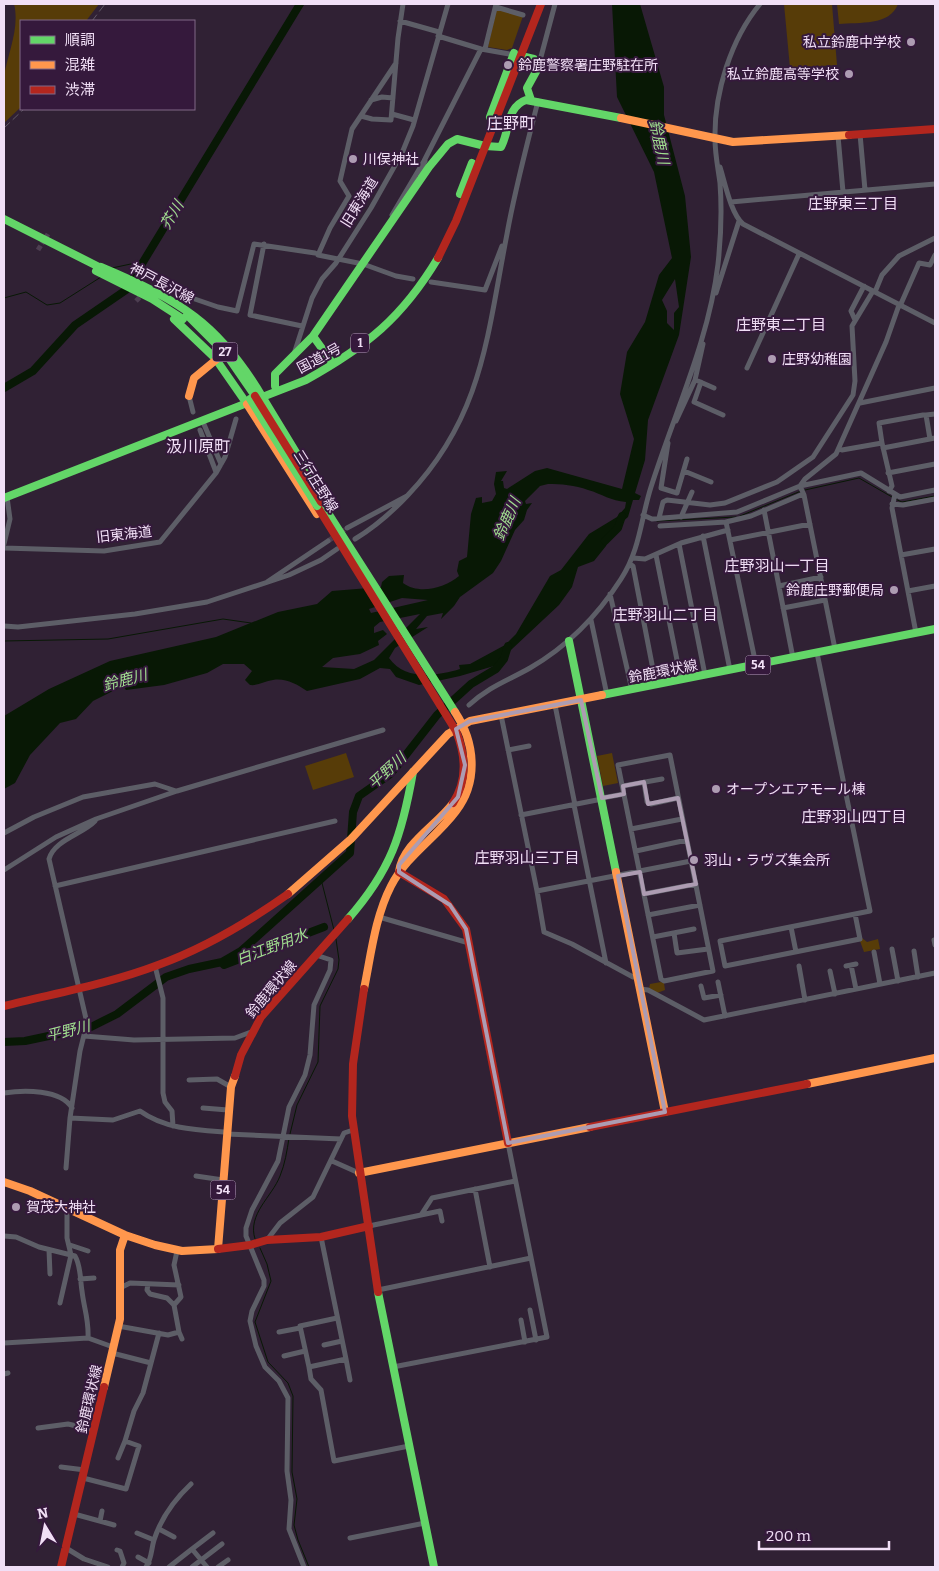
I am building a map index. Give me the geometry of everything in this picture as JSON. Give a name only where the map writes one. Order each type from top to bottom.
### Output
[{"type":"main road","name":"国道1号","points":[[5,495],[202,426],[275,386],[330,361],[352,348],[380,325],[401,303],[423,274],[441,241],[482,145],[517,55],[534,4]]},
{"type":"main road","name":"国道1号","points":[[517,55],[541,4]]},
{"type":"main road","points":[[517,55],[534,59],[538,68],[527,87],[527,94],[534,100]]},
{"type":"main road","points":[[275,386],[274,378],[276,373],[313,336],[391,223],[421,174],[451,140],[456,139],[501,147],[506,140],[514,106],[522,100],[534,100],[706,136],[751,142],[935,129]]},
{"type":"main road","name":"国道1号","points":[[5,495],[54,473],[306,380],[341,363],[375,338],[397,318],[422,286],[440,256],[472,181],[482,145]]},
{"type":"main road","name":"神戸長沢線","points":[[4,219],[95,267]]},
{"type":"main road","name":"神戸長沢線","points":[[4,225],[142,289],[220,338],[242,363],[253,398]]},
{"type":"main road","name":"神戸長沢線","points":[[185,317],[226,354],[253,398]]},
{"type":"main road","name":"神戸長沢線","points":[[185,317],[217,359],[253,398]]},
{"type":"main road","points":[[313,336],[330,361]]},
{"type":"main road","points":[[189,396],[194,378],[217,359]]},
{"type":"main road","name":"三行庄野線","points":[[253,398],[319,504],[355,555]]},
{"type":"main road","name":"三行庄野線","points":[[253,398],[339,545],[454,718],[468,736],[472,757],[471,777],[465,796],[456,811],[428,838],[399,872],[379,917],[357,1028],[352,1088],[353,1130],[378,1290],[434,1567]]},
{"type":"main road","name":"三行庄野線","points":[[253,398],[334,515],[355,555],[454,718]]},
{"type":"main road","name":"三行庄野線","points":[[319,504],[339,545]]},
{"type":"main road","name":"鈴鹿環状線","points":[[4,1006],[78,988],[155,966],[198,948],[245,922],[287,895],[336,853],[448,734],[460,726],[501,716],[935,629]]},
{"type":"main road","points":[[569,641],[581,700],[584,705],[665,1112]]},
{"type":"main road","name":"鈴鹿環状線","points":[[218,1248],[228,1110],[236,1066],[251,1032],[274,1002],[375,887],[390,861],[403,829],[414,772]]},
{"type":"main road","points":[[402,785],[406,789],[408,797]]},
{"type":"main road","points":[[399,872],[438,894],[450,905],[466,929],[508,1142]]},
{"type":"main road","points":[[359,1173],[935,1058]]},
{"type":"main road","points":[[4,1182],[30,1191],[125,1235],[177,1251],[250,1246],[267,1240],[321,1237],[369,1226]]},
{"type":"main road","name":"鈴鹿環状線","points":[[62,1567],[118,1326],[120,1250],[125,1235]]},
{"type":"street","points":[[361,116],[372,119],[391,120],[403,4]]},
{"type":"street","name":"旧東海道","points":[[294,356],[312,298],[322,279],[337,260],[393,171],[414,120],[448,4]]},
{"type":"street","points":[[538,68],[555,4]]},
{"type":"street","points":[[754,12],[756,4]]},
{"type":"street","points":[[469,706],[488,688],[532,667],[569,641],[591,620],[633,558],[643,515],[666,440],[702,339],[713,297],[721,214],[715,150],[715,122],[728,61],[735,43],[760,4]]},
{"type":"street","points":[[391,223],[390,218],[425,158],[483,49],[496,5],[523,15]]},
{"type":"street","points":[[400,21],[483,49],[517,55]]},
{"type":"street","points":[[396,63],[352,129],[340,181],[348,196],[318,255],[363,264],[396,276],[413,279]]},
{"type":"street","points":[[370,100],[382,97],[393,98]]},
{"type":"street","points":[[355,538],[379,522],[407,496],[439,460],[468,406],[485,350],[514,193],[534,100]]},
{"type":"street","points":[[392,114],[414,120]]},
{"type":"street","points":[[860,134],[864,190]]},
{"type":"street","points":[[838,136],[843,192]]},
{"type":"street","points":[[715,150],[739,221],[799,254],[935,323]]},
{"type":"street","points":[[409,184],[414,182],[421,174],[425,158]]},
{"type":"street","points":[[731,202],[935,184]]},
{"type":"street","points":[[713,297],[716,295],[739,221]]},
{"type":"street","points":[[659,518],[663,502],[667,500],[690,498],[710,505],[725,503],[777,482],[813,457],[854,391],[852,329],[854,319],[882,275],[899,256],[935,238]]},
{"type":"street","points":[[431,282],[485,290],[505,242]]},
{"type":"street","points":[[189,297],[237,311],[254,244],[315,252]]},
{"type":"street","points":[[264,244],[250,315],[302,326]]},
{"type":"street","points":[[747,368],[799,254]]},
{"type":"street","points":[[800,487],[805,479],[836,454],[860,403],[919,262],[930,265],[935,255]]},
{"type":"street","points":[[854,319],[851,310],[864,286]]},
{"type":"street","points":[[672,424],[676,422],[695,380],[703,343],[702,339]]},
{"type":"street","points":[[695,380],[714,388]]},
{"type":"street","points":[[701,382],[694,402],[723,415]]},
{"type":"street","points":[[860,403],[935,388]]},
{"type":"street","points":[[189,396],[194,412]]},
{"type":"street","points":[[845,407],[856,411]]},
{"type":"street","points":[[916,633],[892,504],[892,486],[879,423],[935,414]]},
{"type":"street","points":[[842,450],[933,439],[926,415]]},
{"type":"street","name":"旧東海道","points":[[4,548],[104,551],[160,542],[216,473],[221,464],[236,419]]},
{"type":"street","points":[[202,426],[221,464]]},
{"type":"street","points":[[202,426],[216,473]]},
{"type":"street","points":[[666,440],[668,444],[660,488],[677,493],[687,459]]},
{"type":"street","points":[[888,473],[935,464]]},
{"type":"street","points":[[684,470],[711,482]]},
{"type":"street","points":[[794,472],[805,479]]},
{"type":"street","points":[[643,515],[652,519],[738,512],[800,487],[861,473],[900,497],[935,490]]},
{"type":"street","points":[[800,487],[810,524],[836,650]]},
{"type":"street","points":[[660,526],[726,522],[764,510],[803,494]]},
{"type":"street","points":[[4,548],[10,519],[5,495]]},
{"type":"street","points":[[347,528],[384,510],[403,496],[407,496]]},
{"type":"street","points":[[681,517],[690,498]]},
{"type":"street","points":[[892,504],[903,505],[935,499]]},
{"type":"street","points":[[764,510],[793,658]]},
{"type":"street","points":[[726,522],[756,665]]},
{"type":"street","points":[[730,540],[810,524]]},
{"type":"street","points":[[633,558],[638,559],[656,555],[679,544],[728,530]]},
{"type":"street","points":[[703,536],[730,670]]},
{"type":"street","points":[[265,585],[328,541]]},
{"type":"street","points":[[679,544],[705,675]]},
{"type":"street","points":[[4,626],[36,625],[178,608],[265,585],[306,568],[339,545]]},
{"type":"street","points":[[901,555],[935,549]]},
{"type":"street","points":[[656,555],[681,680]]},
{"type":"street","points":[[630,564],[633,566],[656,685]]},
{"type":"street","points":[[779,586],[821,577]]},
{"type":"street","points":[[908,591],[935,586]]},
{"type":"street","points":[[610,594],[632,690]]},
{"type":"street","points":[[784,608],[825,600]]},
{"type":"street","points":[[591,620],[607,695]]},
{"type":"street","points":[[817,653],[870,911],[855,914],[791,927],[720,941],[725,966],[860,939],[855,914]]},
{"type":"street","points":[[555,705],[606,963]]},
{"type":"street","points":[[501,716],[544,932],[572,944],[633,977],[638,976]]},
{"type":"street","points":[[4,870],[56,837],[96,819],[177,791],[383,730]]},
{"type":"street","points":[[508,750],[529,746]]},
{"type":"street","points":[[670,755],[713,971],[662,979],[624,794],[618,765],[670,755]]},
{"type":"street","points":[[623,786],[662,779]]},
{"type":"street","points":[[644,782],[647,802],[651,804],[678,798]]},
{"type":"street","points":[[4,833],[34,817],[82,797],[155,784],[177,791]]},
{"type":"street","points":[[521,815],[624,794]]},
{"type":"street","points":[[66,1168],[70,1118],[87,1024],[55,886],[50,855],[68,838],[90,826],[96,819]]},
{"type":"street","points":[[631,829],[682,819]]},
{"type":"street","points":[[55,886],[335,821]]},
{"type":"street","points":[[636,851],[687,840]]},
{"type":"street","points":[[537,892],[691,862]]},
{"type":"street","points":[[644,894],[696,884]]},
{"type":"street","points":[[648,915],[700,905]]},
{"type":"street","points":[[379,917],[469,943]]},
{"type":"street","points":[[791,927],[796,952]]},
{"type":"street","points":[[653,937],[694,929]]},
{"type":"street","points":[[674,933],[677,953],[708,949]]},
{"type":"street","points":[[892,949],[898,981]]},
{"type":"street","points":[[914,951],[918,977]]},
{"type":"street","points":[[874,952],[880,984]]},
{"type":"street","points":[[304,1567],[289,1529],[291,1494],[286,1471],[288,1398],[284,1388],[262,1362],[250,1321],[252,1311],[264,1286],[264,1280],[245,1233],[249,1216],[278,1160],[285,1136],[290,1103],[308,1065],[314,1005],[330,970],[331,960],[316,955]]},
{"type":"street","points":[[851,965],[856,990]]},
{"type":"street","points":[[155,966],[161,985],[163,1093],[165,1102],[172,1111],[173,1126]]},
{"type":"street","points":[[799,966],[805,1000]]},
{"type":"street","points":[[830,971],[835,994]]},
{"type":"street","points":[[640,989],[648,990],[704,1020],[935,973]]},
{"type":"street","points":[[718,982],[725,1016]]},
{"type":"street","points":[[702,986],[704,998],[721,995]]},
{"type":"street","points":[[85,1034],[124,1040],[235,1038],[251,1032]]},
{"type":"street","points":[[189,1080],[217,1079],[231,1087]]},
{"type":"street","points":[[4,1093],[25,1092],[62,1098],[68,1101],[72,1109]]},
{"type":"street","points":[[203,1108],[228,1110]]},
{"type":"street","points":[[70,1118],[113,1120],[140,1111],[150,1118],[173,1126],[226,1133],[341,1139]]},
{"type":"street","points":[[267,1240],[280,1223],[313,1197],[344,1133],[353,1130]]},
{"type":"street","points":[[393,1368],[547,1337],[508,1142]]},
{"type":"street","points":[[332,1161],[359,1173]]},
{"type":"street","points":[[196,1176],[223,1180]]},
{"type":"street","points":[[421,1215],[432,1198],[515,1182]]},
{"type":"street","points":[[475,1189],[490,1267]]},
{"type":"street","points":[[60,1302],[72,1255],[67,1238],[67,1209]]},
{"type":"street","points":[[369,1226],[440,1211],[442,1221]]},
{"type":"street","points":[[4,1236],[23,1240],[48,1250],[75,1256],[88,1314],[88,1338]]},
{"type":"street","points":[[321,1237],[350,1380]]},
{"type":"street","points":[[70,1245],[88,1252]]},
{"type":"street","points":[[48,1250],[50,1274]]},
{"type":"street","points":[[174,1304],[181,1296],[174,1265],[177,1251]]},
{"type":"street","points":[[378,1290],[531,1258]]},
{"type":"street","points":[[80,1279],[94,1278]]},
{"type":"street","points":[[120,1288],[130,1283],[179,1285]]},
{"type":"street","points":[[148,1284],[147,1290],[150,1294],[167,1298],[174,1304],[182,1339]]},
{"type":"street","points":[[530,1310],[536,1340]]},
{"type":"street","points":[[279,1332],[338,1318]]},
{"type":"street","points":[[521,1320],[525,1342]]},
{"type":"street","points":[[118,1326],[168,1336],[179,1332]]},
{"type":"street","points":[[300,1328],[311,1379],[321,1390],[334,1461],[410,1446]]},
{"type":"street","points":[[118,1458],[134,1411],[143,1393],[159,1333]]},
{"type":"street","points":[[4,1343],[88,1338],[113,1350],[151,1363]]},
{"type":"street","points":[[324,1345],[342,1341]]},
{"type":"street","points":[[284,1356],[305,1351]]},
{"type":"street","points":[[309,1367],[346,1359]]},
{"type":"street","points":[[38,1428],[68,1424],[94,1430]]},
{"type":"street","points":[[83,1478],[126,1489],[139,1446],[124,1441]]},
{"type":"street","points":[[61,1467],[85,1470]]},
{"type":"street","points":[[138,1557],[148,1565],[154,1540],[173,1501],[191,1484]]},
{"type":"street","points":[[100,1521],[102,1511]]},
{"type":"street","points":[[74,1514],[114,1525]]},
{"type":"street","points":[[350,1538],[425,1523]]},
{"type":"street","points":[[159,1528],[174,1537]]},
{"type":"street","points":[[170,1567],[213,1533]]},
{"type":"street","points":[[137,1534],[154,1540]]},
{"type":"street","points":[[192,1567],[222,1544]]},
{"type":"street","points":[[66,1548],[84,1559],[108,1567]]},
{"type":"street","points":[[192,1549],[207,1567]]},
{"type":"street","points":[[118,1550],[122,1557],[122,1567]]},
{"type":"street","points":[[218,1567],[228,1560]]},
{"type":"highlighted area","points":[[581,700],[602,798],[624,794],[623,786],[644,782],[648,804],[678,798],[696,884],[644,894],[640,872],[618,876],[665,1112],[508,1143],[466,929],[450,905],[399,872],[399,865],[458,797],[465,765],[456,729],[470,721]]},
{"type":"shaded area","points":[[14,4],[99,4],[87,20],[20,20],[20,108],[4,123],[3,81],[15,31]]},
{"type":"shaded area","points":[[784,4],[832,4],[837,65],[790,68]]},
{"type":"shaded area","points":[[837,4],[898,4],[888,16],[873,22],[839,24]]},
{"type":"shaded area","points":[[500,9],[523,16],[512,48],[507,50],[488,47],[496,11]]},
{"type":"shaded area","points":[[346,753],[354,777],[313,790],[305,766]]},
{"type":"shaded area","points":[[612,753],[618,783],[603,786],[597,756]]},
{"type":"shaded area","points":[[862,938],[867,942],[878,939],[880,949],[864,952],[860,941]]},
{"type":"shaded area","points":[[664,983],[665,990],[657,993],[649,988],[650,984]]},
{"type":"water","name":"鈴鹿川","points":[[612,4],[640,4],[664,87],[664,115],[685,196],[691,257],[679,335],[648,420],[645,460],[635,493],[641,496],[639,500],[633,500],[628,517],[614,529],[606,546],[594,561],[578,567],[572,587],[559,605],[494,666],[419,685],[396,677],[390,669],[380,668],[360,679],[307,691],[295,684],[282,680],[250,685],[245,680],[252,671],[244,664],[223,664],[207,673],[164,685],[126,690],[123,686],[93,701],[76,719],[60,723],[30,755],[15,783],[4,789],[4,716],[49,689],[110,661],[216,637],[278,612],[317,604],[332,591],[381,587],[382,582],[389,576],[404,575],[403,583],[417,589],[439,587],[447,584],[459,576],[457,571],[459,561],[467,557],[471,514],[476,498],[482,497],[482,503],[492,501],[496,494],[494,484],[496,472],[507,471],[501,481],[503,481],[504,488],[507,489],[535,471],[547,468],[622,489],[634,439],[620,394],[627,352],[645,322],[659,275],[672,258],[654,172],[617,97]],"holes":[[[675,279],[679,307],[674,313],[674,330],[667,323],[667,311],[662,300]],[[553,484],[578,487],[611,499],[626,502],[625,508],[617,517],[589,534],[561,570],[550,576],[516,634],[505,645],[470,664],[459,665],[460,669],[432,675],[412,673],[396,665],[389,658],[395,648],[428,627],[416,629],[427,616],[443,613],[441,619],[460,597],[493,573],[501,561],[515,530],[524,520],[527,510],[532,503],[526,504],[525,501],[540,486]],[[402,598],[428,600],[371,613],[369,609]],[[420,614],[374,660],[354,669],[322,667],[333,658],[360,654],[379,645],[378,641],[387,634],[383,630],[374,633],[374,627],[380,622]]]},
{"type":"waterway","name":"芥川","points":[[4,388],[33,371],[75,325],[126,290],[300,4]]},
{"type":"waterway","points":[[112,268],[140,262],[143,264]]},
{"type":"waterway","points":[[4,298],[26,292],[47,305],[60,303],[101,277]]},
{"type":"waterway","points":[[805,490],[859,478],[892,497]]},
{"type":"waterway","points":[[740,516],[801,491]]},
{"type":"waterway","points":[[895,499],[902,502],[935,496]]},
{"type":"waterway","name":"平野川","points":[[605,541],[618,528],[622,516]]},
{"type":"waterway","points":[[657,521],[736,517]]},
{"type":"waterway","points":[[4,641],[108,639],[223,619],[251,623]]},
{"type":"waterway","name":"平野川","points":[[4,1042],[25,1041],[91,1027],[117,1014],[166,977],[189,969],[222,962],[241,951],[350,853],[353,812],[359,796],[389,775],[437,715],[471,684],[496,669],[504,659],[508,646]]},
{"type":"waterway","points":[[321,879],[334,930]]},
{"type":"waterway","name":"白江野用水","points":[[223,964],[324,927]]},
{"type":"waterway","points":[[290,1134],[297,1105],[318,1062],[320,1006],[338,969],[339,960],[336,939]]},
{"type":"waterway","points":[[255,1239],[254,1222],[280,1176],[285,1162],[289,1138]]},
{"type":"waterway","points":[[260,1248],[267,1264],[271,1281],[255,1322],[268,1362],[288,1383],[293,1396],[292,1472],[297,1499],[294,1525],[309,1567]]},
{"type":"tunnel","points":[[38,250],[48,234]]},
{"type":"tunnel","points":[[136,301],[143,294]]},
{"type":"tunnel","points":[[328,541],[347,528]]},
{"type":"railway","points":[[93,20],[105,4]]},
{"type":"railway","points":[[4,128],[23,110]]},
{"type":"traffic: fast","points":[[490,117],[514,53]]},
{"type":"traffic: fast","points":[[521,56],[534,59],[538,68],[527,88],[531,100]]},
{"type":"traffic: fast","points":[[275,386],[275,374],[313,336],[429,167],[448,144],[457,139],[485,146],[501,147],[509,120],[515,108],[526,100],[621,118]]},
{"type":"traffic: fast","points":[[460,194],[472,163]]},
{"type":"traffic: fast","points":[[4,219],[105,270]]},
{"type":"traffic: fast","points":[[4,498],[306,380],[347,355],[381,329],[411,298],[438,258]]},
{"type":"traffic: fast","points":[[101,267],[153,291],[195,317],[213,332],[230,351],[247,372],[263,398]]},
{"type":"traffic: fast","points":[[96,271],[152,299],[183,319]]},
{"type":"traffic: fast","points":[[187,315],[226,354],[255,396]]},
{"type":"traffic: fast","points":[[174,319],[215,358],[247,404]]},
{"type":"traffic: fast","points":[[313,336],[331,361]]},
{"type":"traffic: fast","points":[[263,398],[328,505]]},
{"type":"traffic: fast","points":[[250,399],[317,506]]},
{"type":"traffic: fast","points":[[321,502],[455,712]]},
{"type":"traffic: fast","points":[[602,695],[935,629]]},
{"type":"traffic: fast","points":[[569,641],[616,872]]},
{"type":"traffic: fast","points":[[348,919],[375,884],[393,851],[404,815],[413,772]]},
{"type":"traffic: fast","points":[[378,1292],[434,1567]]},
{"type":"traffic: slow","points":[[621,118],[733,142],[849,135]]},
{"type":"traffic: slow","points":[[189,396],[194,378],[217,359]]},
{"type":"traffic: slow","points":[[247,404],[317,514]]},
{"type":"traffic: slow","points":[[288,894],[351,839],[448,734],[470,721],[602,695]]},
{"type":"traffic: slow","points":[[364,989],[377,923],[391,886],[405,865],[456,811],[468,787],[472,762],[470,749],[467,736],[455,712]]},
{"type":"traffic: slow","points":[[399,872],[406,853],[413,844],[453,803]]},
{"type":"traffic: slow","points":[[616,872],[665,1112]]},
{"type":"traffic: slow","points":[[807,1084],[935,1058]]},
{"type":"traffic: slow","points":[[4,1182],[30,1191],[125,1235],[155,1245],[182,1251],[218,1249],[231,1087],[235,1076]]},
{"type":"traffic: slow","points":[[359,1173],[590,1127]]},
{"type":"traffic: slow","points":[[104,1387],[120,1319],[120,1250],[125,1235]]},
{"type":"traffic: jam","points":[[438,258],[456,221],[541,4]]},
{"type":"traffic: jam","points":[[849,135],[935,129]]},
{"type":"traffic: jam","points":[[255,396],[321,502]]},
{"type":"traffic: jam","points":[[317,506],[456,731],[462,750],[464,768],[461,786],[453,803]]},
{"type":"traffic: jam","points":[[399,872],[444,899],[466,929],[508,1143]]},
{"type":"traffic: jam","points":[[4,1006],[120,978],[175,958],[225,934],[288,894]]},
{"type":"traffic: jam","points":[[235,1076],[241,1055],[261,1017],[348,919]]},
{"type":"traffic: jam","points":[[364,989],[353,1064],[352,1116],[378,1292]]},
{"type":"traffic: jam","points":[[590,1127],[807,1084]]},
{"type":"traffic: jam","points":[[218,1249],[250,1245],[267,1240],[321,1237],[369,1226]]},
{"type":"traffic: jam","points":[[61,1567],[104,1387]]},
{"type":"place","name":"私立鈴鹿中学校","points":[[911,42]]},
{"type":"place","name":"鈴鹿警察署庄野駐在所","points":[[508,65]]},
{"type":"place","name":"私立鈴鹿高等学校","points":[[849,74]]},
{"type":"place","name":"川俣神社","points":[[353,159]]},
{"type":"place","name":"庄野幼稚園","points":[[772,359]]},
{"type":"place","name":"鈴鹿庄野郵便局","points":[[894,590]]},
{"type":"place","name":"オープンエアモール棟","points":[[716,789]]},
{"type":"place","name":"羽山・ラヴズ集会所","points":[[694,860]]},
{"type":"place","name":"賀茂大神社","points":[[16,1207]]},
{"type":"district","name":"庄野町","points":[[511,123]]},
{"type":"district","name":"庄野東三丁目","points":[[853,204]]},
{"type":"district","name":"庄野東二丁目","points":[[781,325]]},
{"type":"district","name":"汲川原町","points":[[198,446]]},
{"type":"district","name":"庄野羽山一丁目","points":[[777,566]]},
{"type":"district","name":"庄野羽山二丁目","points":[[665,615]]},
{"type":"district","name":"庄野羽山四丁目","points":[[854,817]]},
{"type":"district","name":"庄野羽山三丁目","points":[[527,858]]}]
